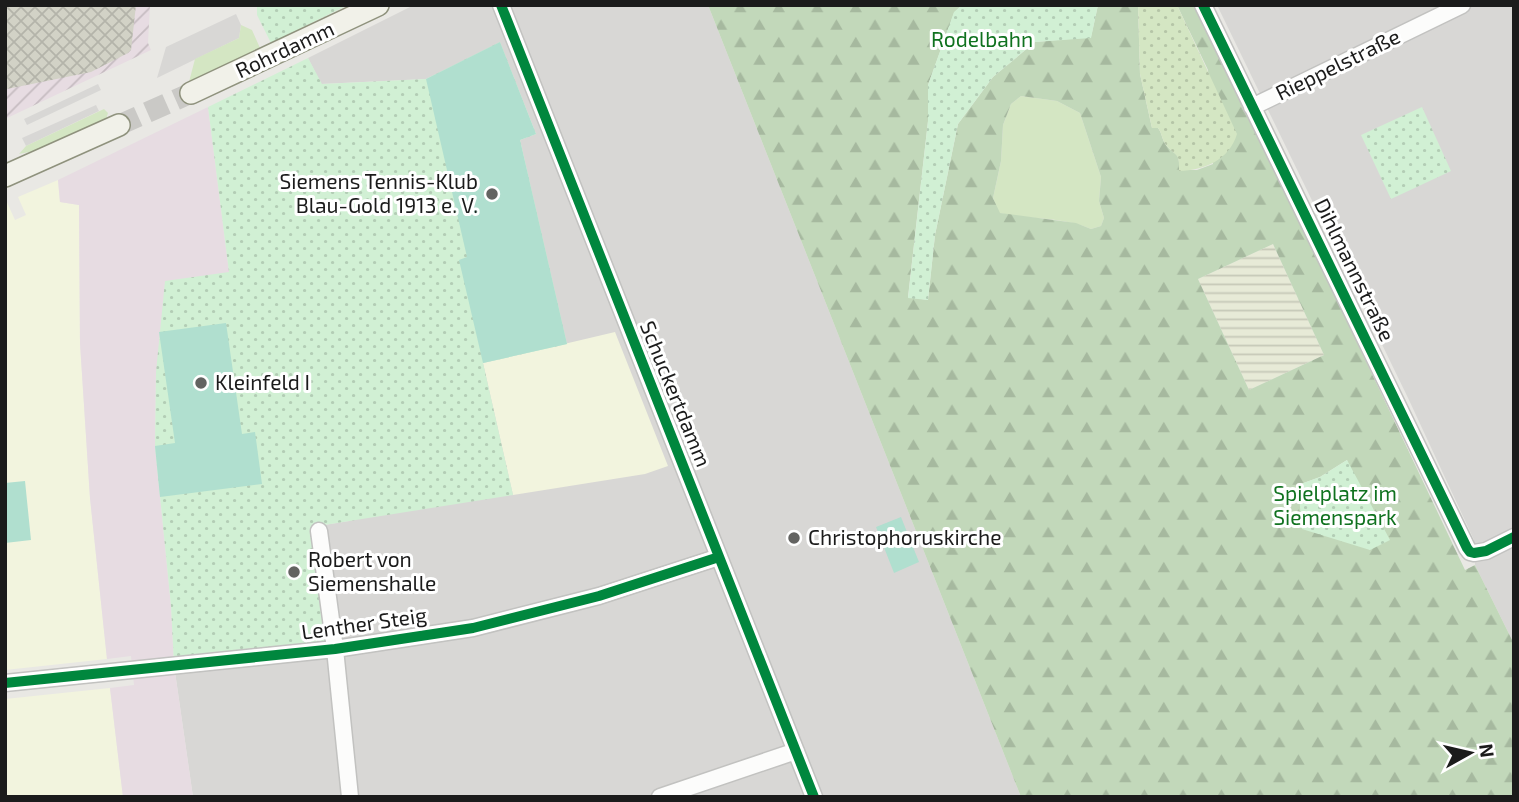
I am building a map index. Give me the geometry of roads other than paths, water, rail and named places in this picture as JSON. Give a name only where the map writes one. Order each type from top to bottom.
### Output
[{"type":"main road","name":"Rohrdamm","points":[[191,93],[378,5]]},
{"type":"main road","points":[[5,176],[119,125]]},
{"type":"street","name":"Schuckertdamm","points":[[501,5],[814,797]]},
{"type":"street","name":"Dihlmannstraße","points":[[1203,5],[1470,552],[1486,551],[1514,537]]},
{"type":"street","name":"Rieppelstraße","points":[[1252,107],[1462,5]]},
{"type":"street","points":[[319,531],[335,649],[350,797]]},
{"type":"street","name":"Lenther Steig","points":[[5,684],[335,649],[473,628],[541,612],[719,557]]},
{"type":"street","points":[[660,797],[796,751]]},
{"type":"tunnel","points":[[119,125],[191,93]]},
{"type":"place","name":"Siemens Tennis-Klub Blau-Gold 1913 e. V.","points":[[492,194]]},
{"type":"place","name":"Kleinfeld I","points":[[201,383]]},
{"type":"place","name":"Christophoruskirche","points":[[794,538]]},
{"type":"place","name":"Robert von Siemenshalle","points":[[294,572]]},
{"type":"park label","name":"Rodelbahn","points":[[982,40]]},
{"type":"park label","name":"Spielplatz im Siemenspark","points":[[1335,506]]}]
